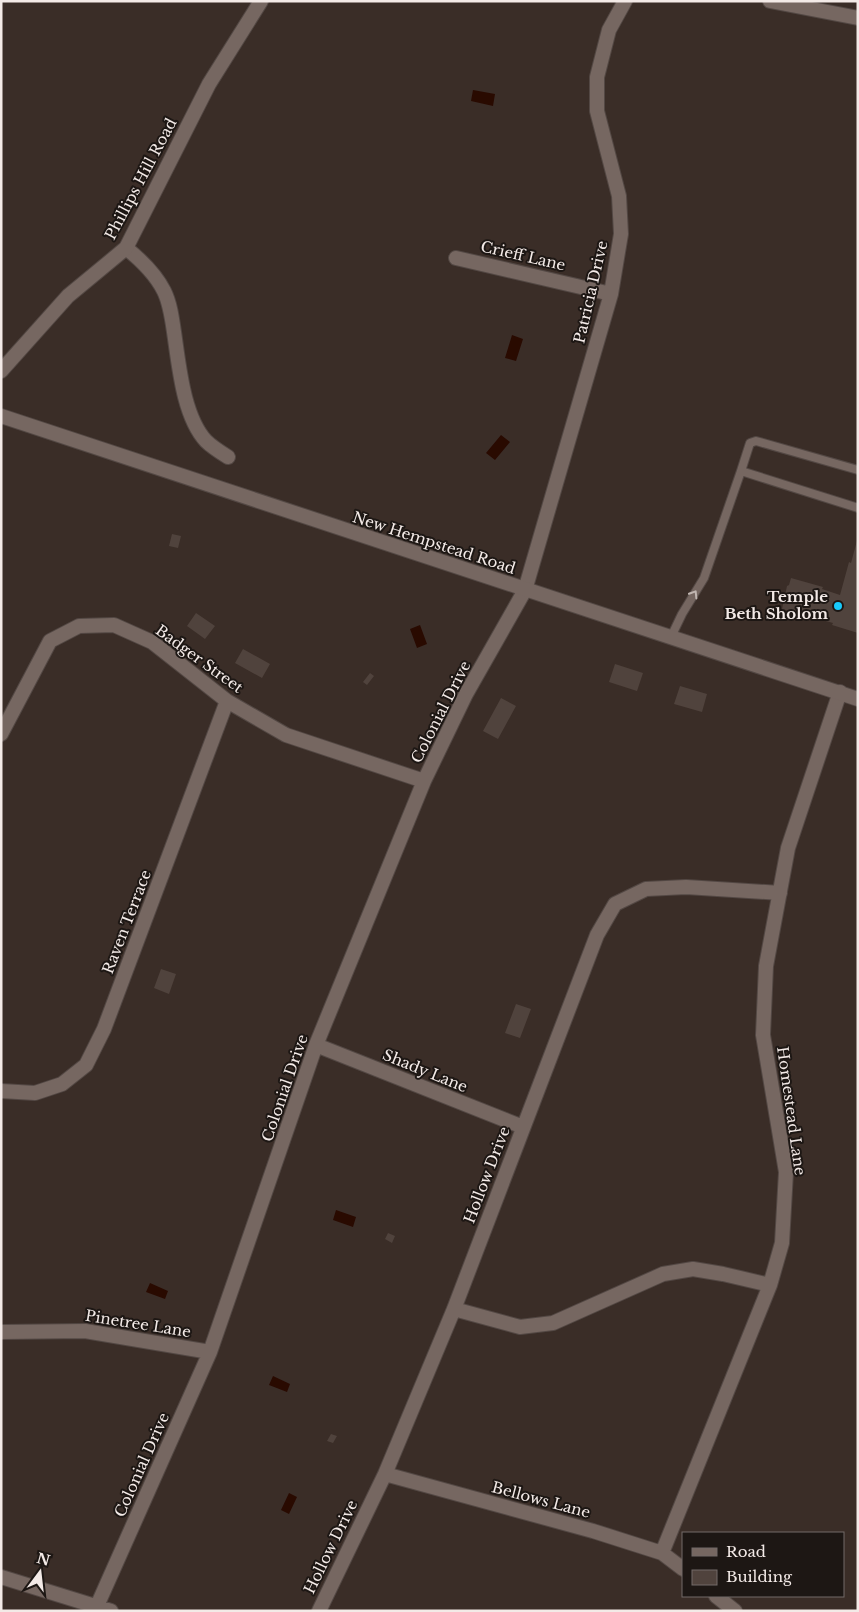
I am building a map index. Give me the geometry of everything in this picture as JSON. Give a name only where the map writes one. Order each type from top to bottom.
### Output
[{"type":"street","name":"Phillips Hill Road","points":[[1,371],[68,296],[126,248],[209,84],[261,1]]},
{"type":"street","name":"Patricia Drive","points":[[525,590],[611,294],[621,234],[619,196],[597,111],[597,77],[609,30],[625,1]]},
{"type":"street","points":[[770,1],[858,18]]},
{"type":"street","points":[[126,248],[156,276],[165,292],[170,306],[178,358],[194,423],[206,442],[228,457]]},
{"type":"street","name":"Crieff Lane","points":[[456,258],[611,294]]},
{"type":"street","name":"New Hempstead Road","points":[[1,416],[525,590],[857,697]]},
{"type":"street","name":"Colonial Drive","points":[[97,1606],[210,1352],[316,1045],[424,781],[466,694],[525,590]]},
{"type":"street","name":"Badger Street","points":[[1,734],[50,641],[79,626],[114,624],[152,642],[227,701],[286,735],[424,781]]},
{"type":"street","name":"Homestead Lane","points":[[662,1553],[770,1285],[782,1243],[786,1172],[763,1035],[766,966],[788,848],[840,692]]},
{"type":"street","name":"Raven Terrace","points":[[1,1091],[35,1093],[62,1084],[86,1066],[104,1029],[227,701]]},
{"type":"street","name":"Hollow Drive","points":[[319,1611],[385,1474],[454,1309],[598,935],[615,904],[646,889],[686,887],[780,893]]},
{"type":"street","name":"Shady Lane","points":[[316,1045],[523,1127]]},
{"type":"street","points":[[454,1309],[520,1327],[553,1323],[663,1274],[693,1269],[770,1285]]},
{"type":"street","name":"Pinetree Lane","points":[[1,1332],[85,1330],[210,1352]]},
{"type":"street","name":"Bellows Lane","points":[[385,1474],[592,1531],[662,1553],[682,1569]]},
{"type":"street","points":[[1,1578],[111,1611]]},
{"type":"street","points":[[717,1597],[735,1611]]},
{"type":"lane","points":[[671,637],[682,614],[704,578],[750,443],[756,441],[858,470]]},
{"type":"lane","points":[[741,471],[858,508]]},
{"type":"shaded area","points":[[473,90],[495,94],[493,106],[471,101]]},
{"type":"shaded area","points":[[512,335],[523,339],[516,361],[505,358]]},
{"type":"shaded area","points":[[501,435],[510,442],[495,460],[486,453]]},
{"type":"shaded area","points":[[420,625],[427,644],[417,648],[410,629]]},
{"type":"shaded area","points":[[336,1210],[356,1217],[353,1227],[333,1220]]},
{"type":"shaded area","points":[[150,1283],[168,1291],[165,1299],[146,1292]]},
{"type":"shaded area","points":[[273,1376],[290,1384],[287,1392],[269,1385]]},
{"type":"shaded area","points":[[289,1493],[297,1497],[289,1514],[281,1510]]},
{"type":"building","points":[[172,534],[181,536],[178,548],[169,546]]},
{"type":"building","points":[[858,537],[858,633],[832,625],[833,623],[782,609],[787,586],[791,578],[823,587],[822,589],[840,595]]},
{"type":"building","points":[[196,613],[215,626],[205,639],[187,626]]},
{"type":"building","points":[[243,649],[270,664],[262,678],[235,663]]},
{"type":"building","points":[[615,664],[643,673],[637,691],[609,682]]},
{"type":"building","points":[[370,673],[374,676],[367,685],[363,682]]},
{"type":"building","points":[[680,686],[707,694],[702,712],[674,704]]},
{"type":"building","points":[[501,698],[516,706],[498,739],[483,731]]},
{"type":"building","points":[[161,969],[176,974],[169,994],[154,988]]},
{"type":"building","points":[[516,1004],[531,1009],[520,1038],[505,1033]]},
{"type":"building","points":[[388,1233],[395,1236],[392,1243],[385,1239]]},
{"type":"building","points":[[331,1434],[337,1436],[333,1443],[327,1441]]},
{"type":"place","name":"Temple Beth Sholom","points":[[838,606]]}]
